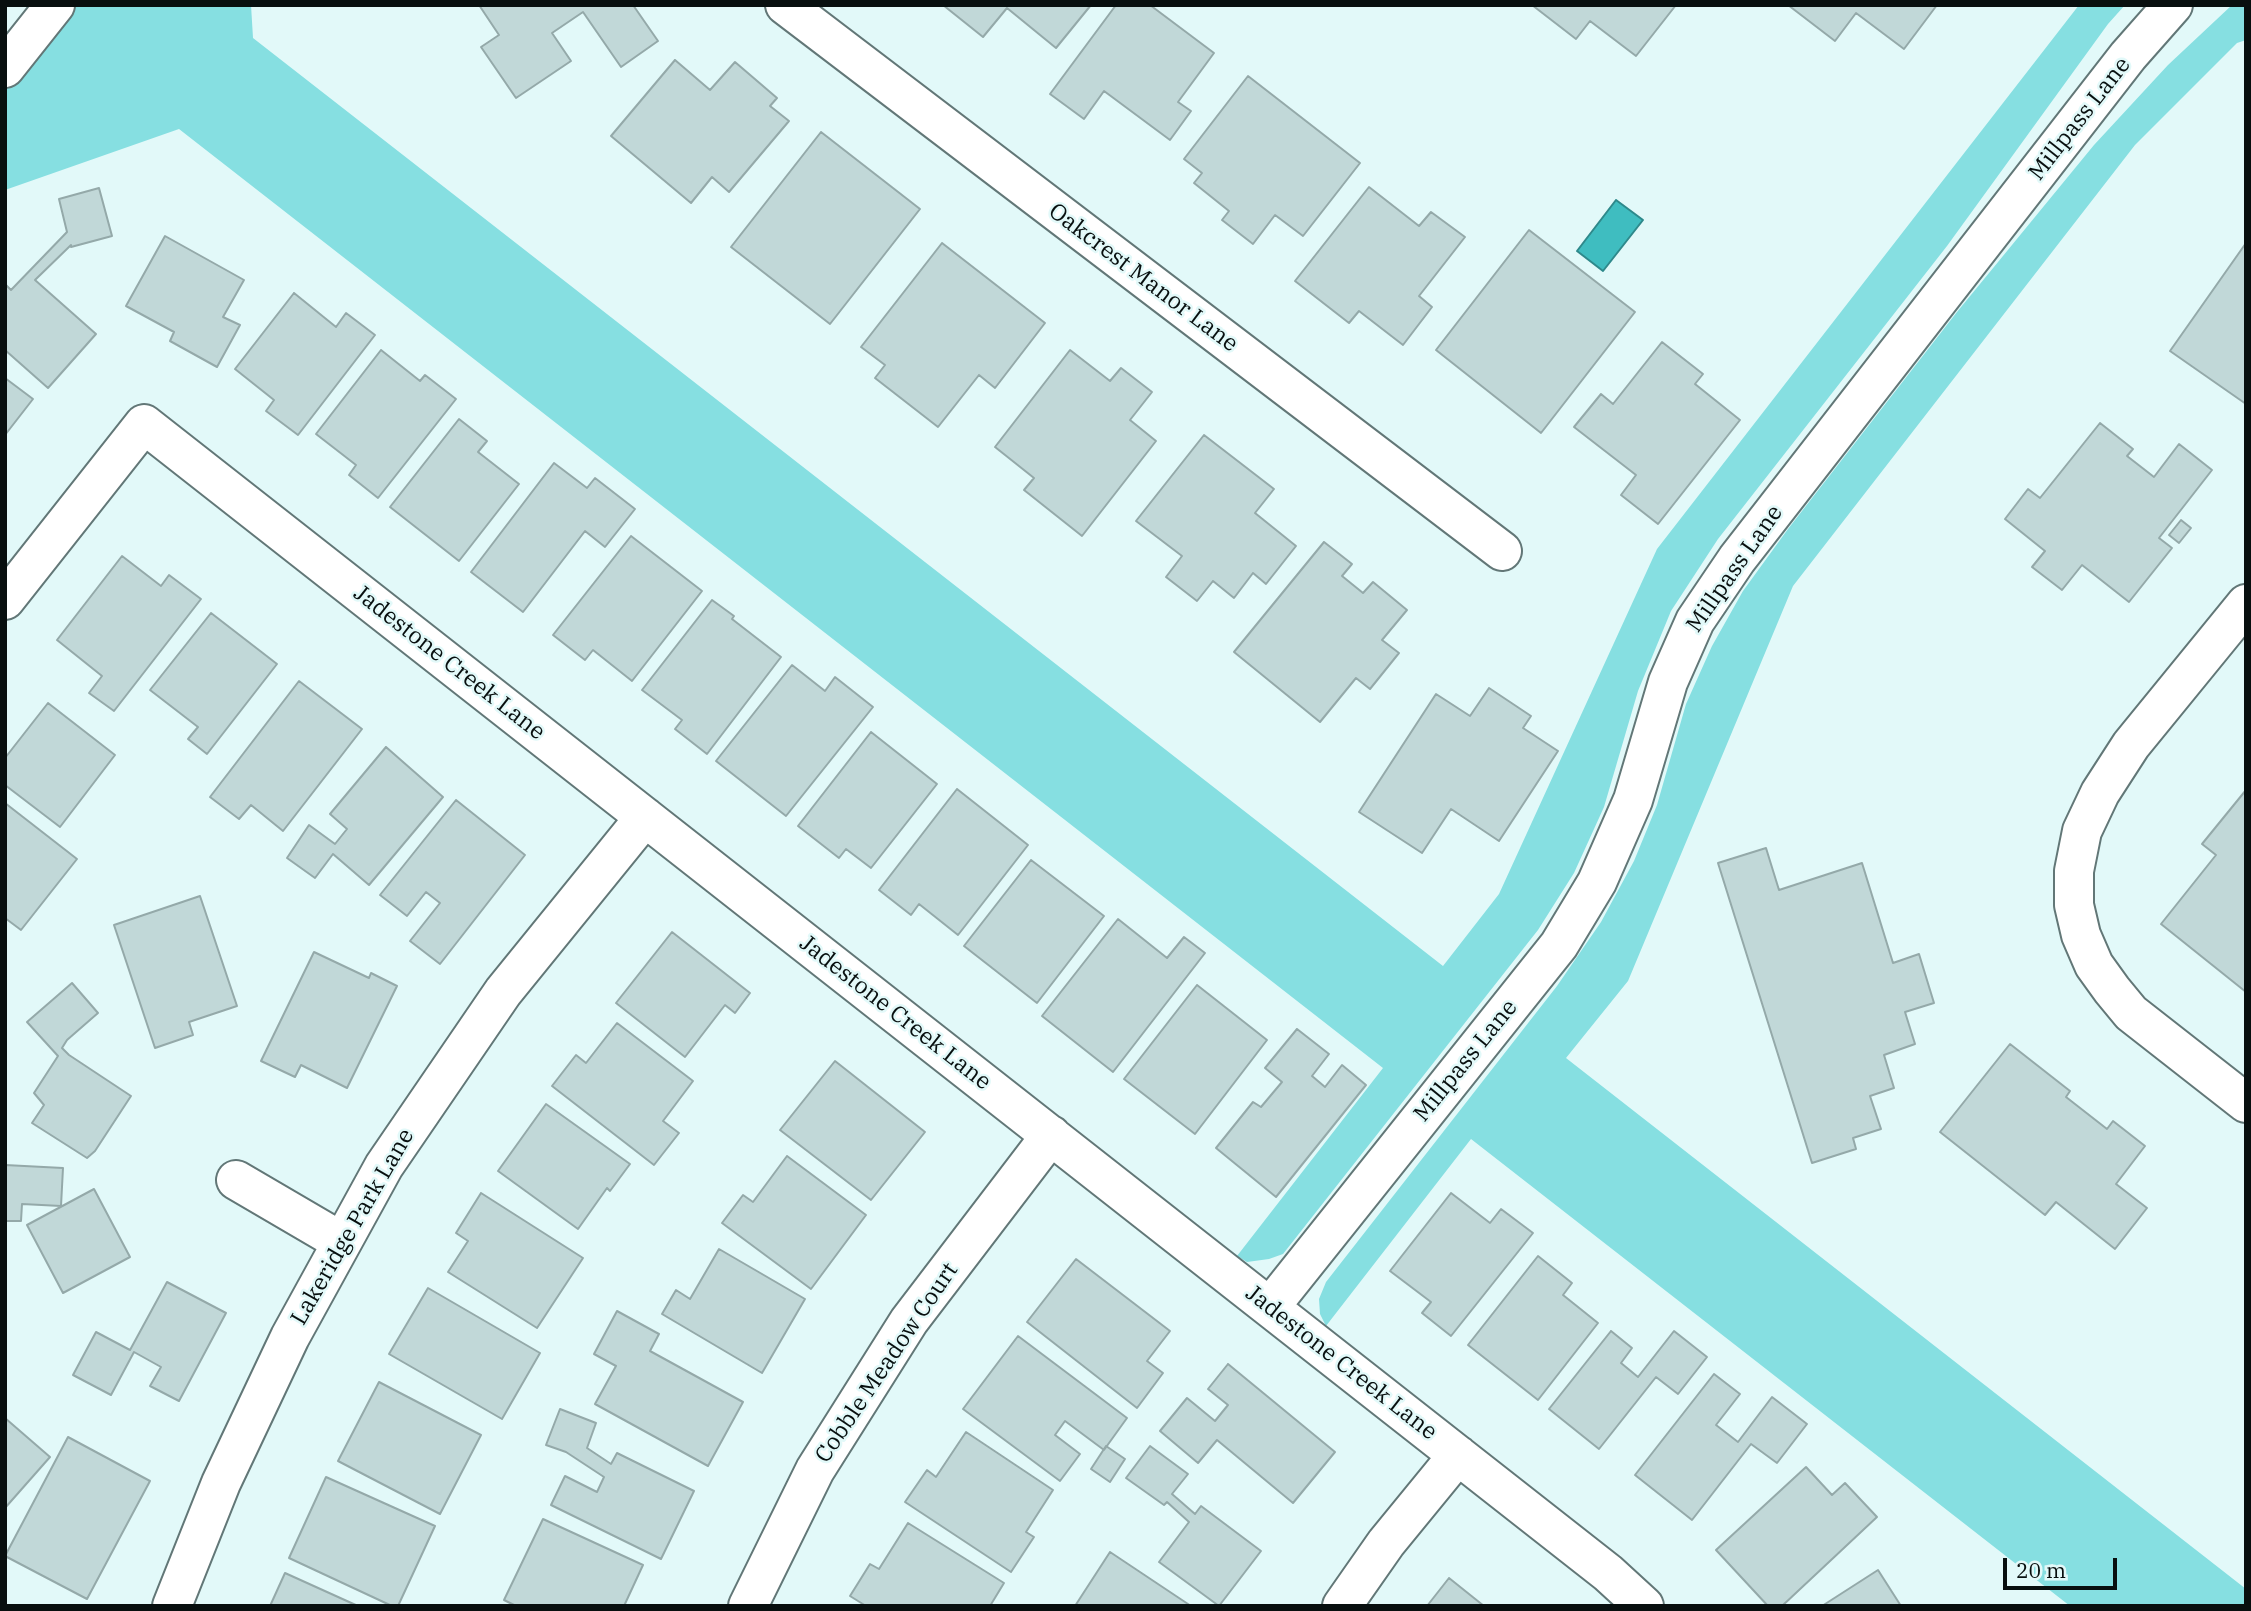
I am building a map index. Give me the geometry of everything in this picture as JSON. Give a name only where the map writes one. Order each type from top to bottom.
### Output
[{"type":"street","points":[[5,68],[55,5]]},
{"type":"street","name":"Oakcrest Manor Lane","points":[[785,5],[1502,551]]},
{"type":"street","name":"Millpass Lane","points":[[1270,1307],[1565,934],[1597,882],[1628,812],[1668,682],[1695,621],[1730,569],[2119,67],[2173,5]]},
{"type":"street","name":"Jadestone Creek Lane","points":[[5,600],[145,424],[1608,1573],[1644,1606]]},
{"type":"street","points":[[2246,604],[2131,745],[2100,793],[2082,831],[2074,871],[2074,905],[2081,935],[2094,965],[2112,990],[2131,1013],[2246,1103]]},
{"type":"street","name":"Lakeridge Park Lane","points":[[172,1606],[221,1483],[290,1337],[384,1166],[503,992],[645,817]]},
{"type":"street","name":"Cobble Meadow Court","points":[[748,1606],[815,1470],[909,1321],[1051,1135]]},
{"type":"street","points":[[236,1180],[342,1242]]},
{"type":"street","points":[[1342,1606],[1386,1543],[1458,1455]]},
{"type":"shaded area","points":[[71,5],[251,5],[253,38],[1443,966],[1499,894],[1657,549],[2079,5],[2125,5],[2108,24],[1947,246],[1718,539],[1671,611],[1638,691],[1604,807],[1574,873],[1538,930],[1283,1254],[1247,1262],[1237,1256],[1383,1068],[179,129],[5,190],[5,89]]},
{"type":"shaded area","points":[[2232,5],[2246,5],[2246,40],[2237,43],[2135,145],[1793,586],[1628,981],[1566,1058],[2246,1589],[2246,1606],[2070,1606],[1471,1139],[1326,1326],[1320,1314],[1319,1299],[1326,1282],[1557,986],[1601,922],[1634,861],[1657,805],[1686,704],[1712,646],[1743,591],[1957,312],[2094,145],[2168,65]]},
{"type":"shaded area","points":[[1616,200],[1643,220],[1603,271],[1577,251]]},
{"type":"building","points":[[479,5],[633,5],[658,41],[621,67],[583,12],[552,33],[571,61],[516,98],[481,47],[499,35]]},
{"type":"building","points":[[943,5],[1091,5],[1056,48],[1007,8],[983,37]]},
{"type":"building","points":[[1116,5],[1150,5],[1214,53],[1178,102],[1191,111],[1170,140],[1104,91],[1084,119],[1050,94]]},
{"type":"building","points":[[1532,5],[1676,5],[1636,56],[1590,21],[1576,39]]},
{"type":"building","points":[[1788,5],[1937,5],[1904,49],[1856,13],[1835,41]]},
{"type":"building","points":[[675,60],[710,90],[735,62],[777,98],[770,106],[789,121],[729,192],[712,177],[691,203],[611,136]]},
{"type":"building","points":[[1248,76],[1360,163],[1303,236],[1275,215],[1253,244],[1222,220],[1229,211],[1194,183],[1202,173],[1184,159]]},
{"type":"building","points":[[821,132],[920,209],[830,324],[731,247]]},
{"type":"building","points":[[1369,187],[1419,226],[1431,212],[1465,237],[1419,296],[1432,307],[1403,345],[1359,311],[1349,323],[1295,281]]},
{"type":"building","points":[[99,188],[112,236],[71,245],[35,280],[96,334],[48,388],[5,350],[5,284],[11,290],[67,232],[59,199]]},
{"type":"building","points":[[1529,230],[1635,312],[1541,433],[1436,350]]},
{"type":"building","points":[[165,236],[244,280],[223,317],[240,325],[217,367],[170,341],[174,332],[126,306]]},
{"type":"building","points":[[942,243],[1045,323],[995,388],[979,375],[938,427],[875,378],[885,365],[861,347]]},
{"type":"building","points":[[2246,243],[2246,404],[2170,351]]},
{"type":"building","points":[[294,293],[336,327],[346,313],[375,335],[298,435],[266,411],[274,400],[235,369]]},
{"type":"building","points":[[1662,342],[1703,374],[1695,384],[1740,420],[1658,524],[1621,495],[1636,475],[1574,427],[1601,394],[1613,404]]},
{"type":"building","points":[[381,350],[420,381],[425,375],[456,399],[378,498],[349,475],[356,465],[316,434]]},
{"type":"building","points":[[1070,350],[1110,381],[1121,368],[1152,392],[1130,420],[1156,441],[1082,536],[1024,490],[1034,478],[995,447]]},
{"type":"building","points":[[5,378],[33,399],[5,435]]},
{"type":"building","points":[[459,419],[487,441],[478,452],[519,484],[459,561],[390,507]]},
{"type":"building","points":[[2100,423],[2133,449],[2127,456],[2154,477],[2179,444],[2212,470],[2159,538],[2172,548],[2129,602],[2082,565],[2062,590],[2032,567],[2045,551],[2005,519],[2028,489],[2040,498]]},
{"type":"building","points":[[1204,435],[1274,489],[1255,513],[1296,546],[1266,584],[1253,573],[1234,598],[1213,581],[1197,601],[1166,577],[1182,556],[1136,521]]},
{"type":"building","points":[[554,463],[587,488],[595,478],[635,509],[605,547],[585,531],[523,612],[471,572]]},
{"type":"building","points":[[2181,520],[2191,528],[2179,543],[2169,535]]},
{"type":"building","points":[[631,536],[702,591],[632,681],[593,650],[585,660],[553,635]]},
{"type":"building","points":[[1324,542],[1352,564],[1342,576],[1363,593],[1373,582],[1407,610],[1382,640],[1399,653],[1370,689],[1356,678],[1320,722],[1234,652]]},
{"type":"building","points":[[122,556],[161,586],[169,575],[201,599],[114,711],[89,693],[102,676],[57,640]]},
{"type":"building","points":[[712,600],[781,657],[707,754],[675,729],[682,720],[642,690]]},
{"type":"building","points":[[211,613],[277,664],[207,754],[188,739],[198,727],[150,690]]},
{"type":"building","points":[[792,665],[825,691],[835,677],[873,707],[786,816],[716,761]]},
{"type":"building","points":[[299,681],[362,729],[283,831],[251,805],[239,819],[210,797]]},
{"type":"building","points":[[1489,688],[1531,716],[1523,728],[1558,751],[1499,841],[1451,809],[1422,853],[1359,812],[1436,694],[1470,716]]},
{"type":"building","points":[[48,703],[115,755],[60,827],[5,785],[5,758]]},
{"type":"building","points":[[871,732],[937,784],[871,868],[846,849],[839,858],[798,826]]},
{"type":"building","points":[[386,747],[443,797],[369,885],[333,854],[315,878],[287,858],[309,825],[335,844],[347,829],[330,814]]},
{"type":"building","points":[[957,789],[1028,845],[958,935],[919,904],[911,915],[879,890]]},
{"type":"building","points":[[2246,790],[2246,992],[2161,924],[2216,855],[2202,844]]},
{"type":"building","points":[[456,800],[525,855],[440,964],[410,941],[440,903],[426,892],[407,916],[380,895]]},
{"type":"building","points":[[5,803],[77,859],[21,930],[5,918]]},
{"type":"building","points":[[1766,848],[1779,890],[1862,863],[1893,963],[1919,954],[1934,1003],[1905,1012],[1915,1044],[1884,1055],[1894,1088],[1870,1096],[1881,1129],[1853,1138],[1856,1149],[1812,1163],[1718,863]]},
{"type":"building","points":[[1031,860],[1104,916],[1037,1003],[964,946]]},
{"type":"building","points":[[200,896],[237,1006],[189,1022],[193,1035],[155,1048],[114,925]]},
{"type":"building","points":[[1118,919],[1167,958],[1184,937],[1205,953],[1113,1072],[1042,1016]]},
{"type":"building","points":[[672,932],[750,993],[735,1013],[725,1005],[685,1057],[616,1003]]},
{"type":"building","points":[[314,952],[369,978],[371,973],[397,986],[347,1088],[301,1065],[295,1077],[261,1061]]},
{"type":"building","points":[[72,983],[98,1013],[67,1040],[62,1048],[131,1096],[95,1151],[87,1158],[32,1123],[44,1105],[34,1093],[58,1056],[27,1022]]},
{"type":"building","points":[[1197,985],[1267,1040],[1195,1134],[1124,1079]]},
{"type":"building","points":[[617,1023],[693,1081],[663,1121],[679,1133],[654,1165],[552,1086],[576,1055],[586,1063]]},
{"type":"building","points":[[1297,1029],[1329,1054],[1312,1076],[1325,1087],[1342,1065],[1366,1085],[1276,1197],[1216,1148],[1253,1102],[1261,1107],[1282,1082],[1265,1068]]},
{"type":"building","points":[[2010,1044],[2070,1091],[2066,1097],[2107,1129],[2113,1121],[2145,1146],[2116,1184],[2147,1208],[2115,1249],[2056,1202],[2045,1215],[1940,1132]]},
{"type":"building","points":[[835,1061],[925,1132],[871,1200],[780,1130]]},
{"type":"building","points":[[546,1104],[630,1164],[610,1191],[607,1188],[578,1229],[498,1171]]},
{"type":"building","points":[[787,1156],[866,1215],[811,1289],[722,1223],[743,1195],[753,1202]]},
{"type":"building","points":[[5,1165],[63,1168],[61,1206],[22,1204],[21,1221],[5,1221]]},
{"type":"building","points":[[94,1189],[130,1257],[63,1293],[27,1225]]},
{"type":"building","points":[[481,1193],[583,1258],[537,1328],[448,1272],[468,1241],[456,1233]]},
{"type":"building","points":[[1451,1193],[1490,1223],[1501,1209],[1533,1233],[1451,1336],[1422,1313],[1431,1302],[1390,1271]]},
{"type":"building","points":[[719,1249],[805,1299],[762,1373],[662,1314],[676,1290],[690,1299]]},
{"type":"building","points":[[1538,1256],[1572,1283],[1563,1295],[1598,1323],[1538,1400],[1468,1345]]},
{"type":"building","points":[[1076,1259],[1170,1331],[1147,1361],[1163,1373],[1137,1408],[1027,1322]]},
{"type":"building","points":[[167,1282],[226,1313],[179,1401],[150,1386],[161,1367],[134,1352],[111,1395],[73,1375],[96,1332],[130,1350]]},
{"type":"building","points":[[428,1288],[540,1353],[502,1419],[389,1354]]},
{"type":"building","points":[[617,1311],[659,1334],[650,1351],[743,1402],[708,1466],[595,1404],[616,1366],[594,1354]]},
{"type":"building","points":[[1611,1331],[1632,1348],[1621,1363],[1638,1377],[1674,1331],[1707,1357],[1678,1394],[1656,1377],[1599,1449],[1549,1409]]},
{"type":"building","points":[[1018,1336],[1127,1418],[1104,1450],[1065,1421],[1055,1435],[1080,1454],[1060,1481],[963,1409]]},
{"type":"building","points":[[1228,1364],[1335,1452],[1293,1503],[1217,1440],[1198,1463],[1160,1431],[1187,1398],[1215,1421],[1228,1405],[1208,1389]]},
{"type":"building","points":[[1714,1374],[1740,1394],[1716,1425],[1738,1442],[1772,1397],[1807,1424],[1777,1463],[1751,1444],[1692,1520],[1635,1475]]},
{"type":"building","points":[[379,1382],[481,1435],[440,1514],[338,1461]]},
{"type":"building","points":[[560,1409],[596,1423],[587,1448],[611,1464],[617,1453],[694,1491],[661,1559],[551,1505],[565,1476],[597,1492],[604,1477],[566,1452],[546,1445]]},
{"type":"building","points":[[5,1418],[50,1457],[5,1508]]},
{"type":"building","points":[[966,1432],[1053,1490],[1026,1532],[1034,1537],[1011,1572],[905,1502],[927,1470],[936,1477]]},
{"type":"building","points":[[68,1437],[150,1481],[87,1599],[5,1556]]},
{"type":"building","points":[[1106,1446],[1125,1459],[1110,1482],[1091,1469]]},
{"type":"building","points":[[1150,1446],[1188,1474],[1172,1494],[1195,1514],[1201,1506],[1261,1551],[1219,1606],[1159,1562],[1189,1522],[1167,1502],[1164,1505],[1126,1478]]},
{"type":"building","points":[[1806,1467],[1832,1495],[1845,1483],[1877,1517],[1782,1606],[1768,1606],[1716,1550]]},
{"type":"building","points":[[326,1477],[435,1526],[398,1606],[392,1606],[289,1558]]},
{"type":"building","points":[[543,1519],[643,1565],[624,1606],[516,1606],[504,1600]]},
{"type":"building","points":[[908,1523],[1004,1583],[990,1606],[866,1606],[850,1596],[870,1564],[879,1569]]},
{"type":"building","points":[[1110,1552],[1191,1606],[1075,1606]]},
{"type":"building","points":[[1878,1570],[1901,1606],[1822,1606]]},
{"type":"building","points":[[285,1573],[358,1606],[270,1606]]},
{"type":"building","points":[[1449,1578],[1484,1606],[1427,1606]]}]
